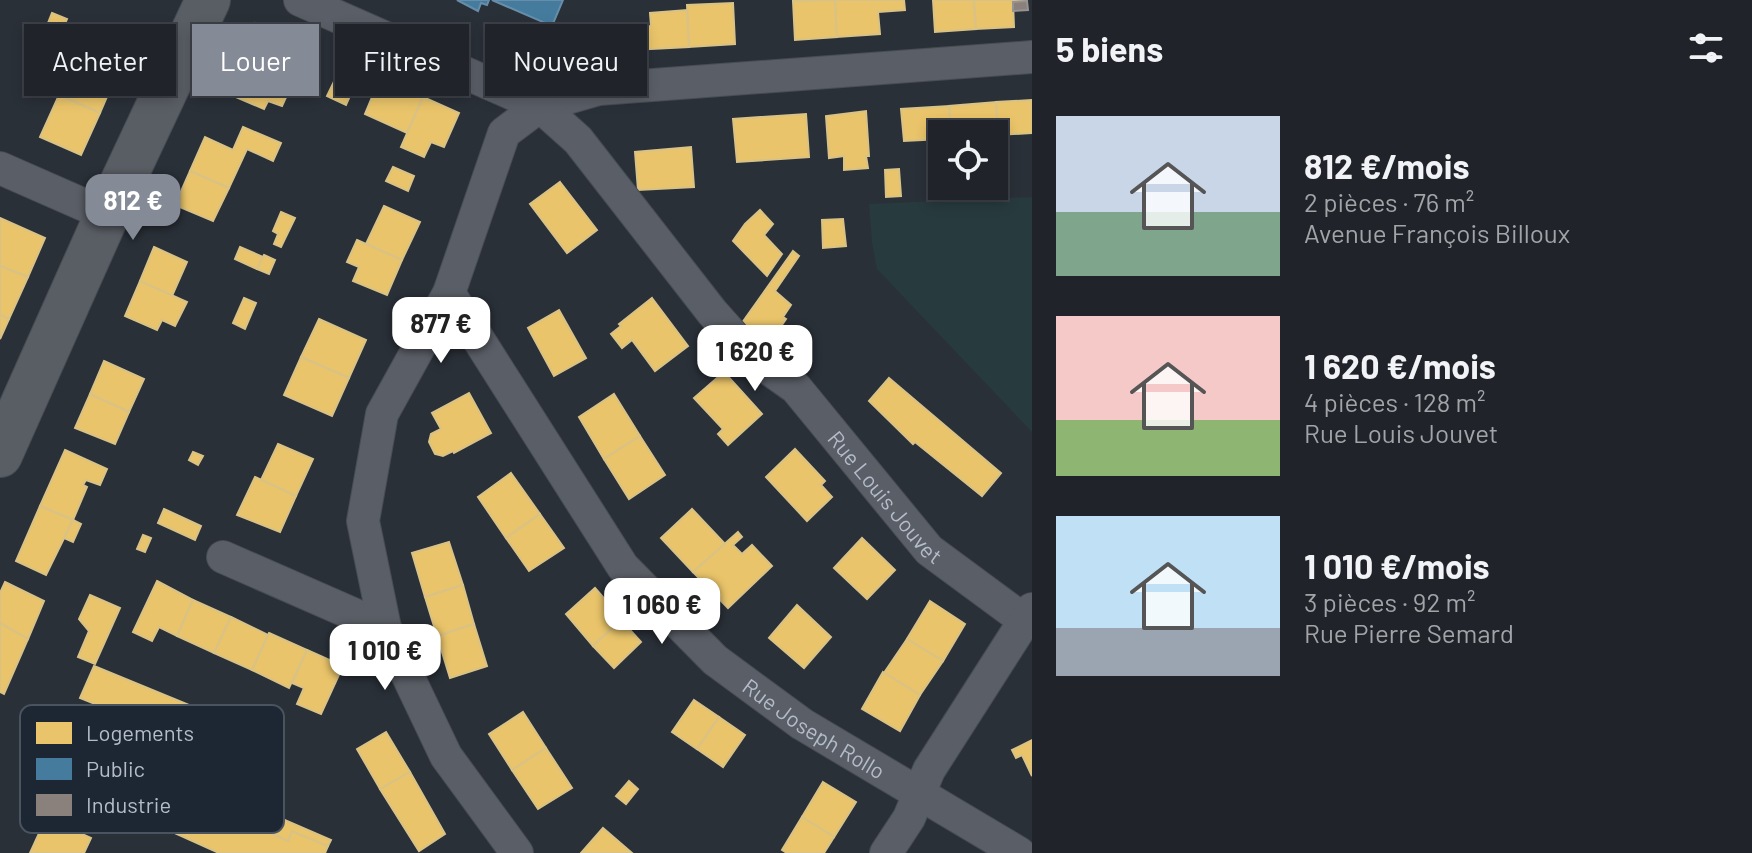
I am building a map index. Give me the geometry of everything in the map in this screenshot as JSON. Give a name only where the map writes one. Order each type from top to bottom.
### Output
[{"type":"main road","points":[[0,455],[107,215],[208,0]]},
{"type":"street","name":"Rue Louis Jouvet","points":[[300,0],[540,106],[578,140],[712,312],[752,357],[796,388],[929,550],[1028,614]]},
{"type":"street","points":[[517,853],[446,756],[385,628],[363,521],[382,414],[449,293],[504,133],[540,106],[599,89],[1032,57]]},
{"type":"street","points":[[0,168],[107,215]]},
{"type":"street","name":"Rue Joseph Rollo","points":[[449,293],[623,567],[715,660],[802,724],[1019,853]]},
{"type":"street","points":[[223,557],[385,628]]},
{"type":"street","points":[[886,853],[909,818],[929,770],[1028,614]]},
{"type":"green space","points":[[1032,197],[1032,432],[877,269],[872,243],[869,204]]},
{"type":"building: Logements","points":[[835,0],[837,37],[795,40],[793,1]]},
{"type":"building: Logements","points":[[835,0],[904,0],[905,10],[878,12],[880,34],[837,37]]},
{"type":"building: Logements","points":[[933,0],[974,0],[976,29],[935,32]]},
{"type":"building: Logements","points":[[974,0],[1027,1],[1013,2],[1014,27],[976,29]]},
{"type":"building: Logements","points":[[733,3],[735,44],[689,47],[687,5]]},
{"type":"building: Logements","points":[[687,10],[689,47],[647,49],[650,13]]},
{"type":"building: Logements","points":[[52,13],[67,19],[65,24],[48,24]]},
{"type":"building: Logements","points":[[335,80],[335,96],[350,96],[346,105],[327,96]]},
{"type":"building: Logements","points":[[59,96],[100,113],[81,155],[40,137]]},
{"type":"building: Logements","points":[[61,96],[107,96],[100,113]]},
{"type":"building: Logements","points":[[233,96],[287,96],[282,106],[268,101],[264,109]]},
{"type":"building: Logements","points":[[372,96],[423,97],[407,133],[365,114]]},
{"type":"building: Logements","points":[[423,97],[459,113],[444,147],[431,142],[424,157],[401,147]]},
{"type":"building: Logements","points":[[1032,100],[1032,133],[1008,134],[1008,120],[997,120],[996,102]]},
{"type":"building: Logements","points":[[996,102],[997,120],[950,120],[949,106]]},
{"type":"building: Logements","points":[[949,106],[950,120],[928,120],[928,140],[904,141],[901,109]]},
{"type":"building: Logements","points":[[866,111],[868,168],[844,170],[844,156],[829,158],[826,116]]},
{"type":"building: Logements","points":[[806,114],[809,157],[737,162],[733,119]]},
{"type":"building: Logements","points":[[243,127],[281,143],[273,161],[247,149],[229,188],[190,171],[205,137],[233,150]]},
{"type":"building: Logements","points":[[691,147],[694,187],[638,190],[635,152]]},
{"type":"building: Logements","points":[[393,167],[414,176],[408,191],[386,181]]},
{"type":"building: Logements","points":[[899,169],[901,196],[886,197],[885,170]]},
{"type":"building: Logements","points":[[190,171],[229,188],[213,221],[175,205]]},
{"type":"building: Logements","points":[[560,182],[597,230],[567,253],[530,204]]},
{"type":"building: Logements","points":[[384,206],[420,222],[402,260],[366,244]]},
{"type":"building: Logements","points":[[760,210],[773,224],[764,235],[782,254],[767,276],[733,241]]},
{"type":"building: Logements","points":[[281,212],[295,218],[281,247],[274,244],[278,234],[273,231]]},
{"type":"building: Logements","points":[[0,218],[45,238],[28,277],[0,266]]},
{"type":"building: Logements","points":[[843,219],[846,246],[823,248],[822,220]]},
{"type":"building: Logements","points":[[357,240],[402,260],[387,295],[353,281],[359,267],[347,262]]},
{"type":"building: Logements","points":[[154,247],[187,262],[172,296],[140,281]]},
{"type":"building: Logements","points":[[240,247],[263,257],[257,269],[235,259]]},
{"type":"building: Logements","points":[[793,251],[799,256],[775,291],[791,305],[783,317],[786,319],[766,348],[742,323]]},
{"type":"building: Logements","points":[[264,255],[275,260],[269,274],[257,269]]},
{"type":"building: Logements","points":[[0,266],[28,277],[9,319],[0,315]]},
{"type":"building: Logements","points":[[140,281],[187,302],[175,326],[162,320],[157,330],[125,316]]},
{"type":"building: Logements","points":[[244,298],[256,303],[245,329],[233,323]]},
{"type":"building: Logements","points":[[652,298],[688,346],[655,371],[632,340],[622,348],[611,334]]},
{"type":"building: Logements","points":[[559,310],[586,358],[554,376],[528,328]]},
{"type":"building: Logements","points":[[0,315],[9,319],[0,339]]},
{"type":"building: Logements","points":[[319,319],[366,340],[349,378],[301,357]]},
{"type":"building: Logements","points":[[301,357],[349,378],[332,416],[284,395]]},
{"type":"building: Logements","points":[[104,361],[144,379],[129,412],[90,394]]},
{"type":"building: Logements","points":[[724,372],[762,414],[728,445],[718,434],[723,429],[694,398]]},
{"type":"building: Logements","points":[[889,378],[1001,473],[982,496],[915,442],[913,444],[869,401]]},
{"type":"building: Logements","points":[[469,393],[491,433],[454,453],[443,456],[435,454],[429,442],[431,434],[441,429],[432,413]]},
{"type":"building: Logements","points":[[90,394],[129,412],[115,444],[75,428]]},
{"type":"building: Logements","points":[[614,394],[640,436],[604,459],[579,417]]},
{"type":"building: Logements","points":[[640,436],[665,475],[629,499],[604,459]]},
{"type":"building: Logements","points":[[278,444],[313,459],[296,496],[261,480]]},
{"type":"building: Logements","points":[[795,449],[825,481],[821,485],[832,497],[807,521],[766,477]]},
{"type":"building: Logements","points":[[65,450],[107,469],[100,485],[86,480],[83,485],[87,487],[73,520],[40,506]]},
{"type":"building: Logements","points":[[193,452],[203,456],[198,465],[189,460]]},
{"type":"building: Logements","points":[[511,473],[540,514],[506,538],[478,497]]},
{"type":"building: Logements","points":[[255,477],[296,496],[280,532],[237,515]]},
{"type":"building: Logements","points":[[40,506],[73,520],[46,575],[16,561]]},
{"type":"building: Logements","points":[[164,509],[201,526],[195,540],[158,523]]},
{"type":"building: Logements","points":[[692,509],[725,544],[693,572],[661,538]]},
{"type":"building: Logements","points":[[540,514],[564,548],[529,571],[506,538]]},
{"type":"building: Logements","points":[[73,520],[81,524],[73,542],[64,538]]},
{"type":"building: Logements","points":[[738,532],[742,537],[733,545],[742,554],[752,545],[772,566],[728,608],[693,572]]},
{"type":"building: Logements","points":[[143,535],[151,538],[145,552],[137,549]]},
{"type":"building: Logements","points":[[862,538],[895,570],[867,599],[834,568]]},
{"type":"building: Logements","points":[[449,542],[463,585],[425,597],[412,553]]},
{"type":"building: Logements","points":[[157,581],[193,600],[177,636],[159,627],[152,641],[133,632]]},
{"type":"building: Logements","points":[[5,582],[44,601],[28,639],[0,623],[0,593]]},
{"type":"building: Logements","points":[[463,585],[474,624],[437,636],[425,597]]},
{"type":"building: Logements","points":[[595,588],[622,619],[593,646],[566,614]]},
{"type":"building: Logements","points":[[90,595],[120,608],[95,664],[78,657],[89,631],[79,619]]},
{"type":"building: Logements","points":[[193,600],[231,617],[214,653],[177,636]]},
{"type":"building: Logements","points":[[930,601],[965,624],[943,661],[907,639]]},
{"type":"building: Logements","points":[[797,605],[831,637],[804,668],[769,638]]},
{"type":"building: Logements","points":[[231,617],[268,635],[252,670],[214,653]]},
{"type":"building: Logements","points":[[621,620],[641,642],[614,668],[593,646]]},
{"type":"building: Logements","points":[[0,623],[28,639],[4,694],[0,692]]},
{"type":"building: Logements","points":[[474,624],[487,666],[450,678],[437,636]]},
{"type":"building: Logements","points":[[269,633],[307,650],[289,688],[252,670]]},
{"type":"building: Logements","points":[[907,639],[943,661],[920,695],[884,673]]},
{"type":"building: Logements","points":[[307,650],[343,666],[321,714],[297,704],[304,688],[292,683]]},
{"type":"building: Logements","points":[[94,666],[189,705],[97,705],[80,698]]},
{"type":"building: Logements","points":[[883,672],[920,695],[900,731],[862,709]]},
{"type":"building: Logements","points":[[694,700],[719,717],[697,749],[672,732]]},
{"type":"building: Logements","points":[[523,712],[546,748],[512,770],[489,734]]},
{"type":"building: Logements","points":[[719,717],[745,735],[723,767],[697,749]]},
{"type":"building: Logements","points":[[386,732],[410,772],[380,789],[357,749]]},
{"type":"building: Logements","points":[[1032,740],[1032,776],[1022,755],[1016,758],[1012,750]]},
{"type":"building: Logements","points":[[546,748],[572,788],[538,809],[512,770]]},
{"type":"building: Logements","points":[[410,772],[445,834],[419,851],[380,789]]},
{"type":"building: Logements","points":[[629,781],[638,789],[626,804],[616,796]]},
{"type":"building: Logements","points":[[823,782],[856,802],[834,837],[802,817]]},
{"type":"building: Logements","points":[[802,817],[834,837],[824,853],[787,853],[782,850]]},
{"type":"building: Logements","points":[[284,820],[331,840],[328,846],[292,831],[288,841],[273,834],[284,833]]},
{"type":"building: Logements","points":[[603,828],[632,853],[581,853]]},
{"type":"building: Logements","points":[[292,831],[328,846],[325,853],[219,853],[175,833],[273,833],[288,841]]},
{"type":"building: Logements","points":[[39,833],[80,833],[91,838],[84,853],[30,853]]},
{"type":"building: Public","points":[[457,0],[489,0],[487,5],[481,3],[478,11]]},
{"type":"building: Public","points":[[492,0],[563,0],[553,24]]},
{"type":"building: Industrie","points":[[1027,1],[1028,10],[1013,11],[1013,2]]}]
